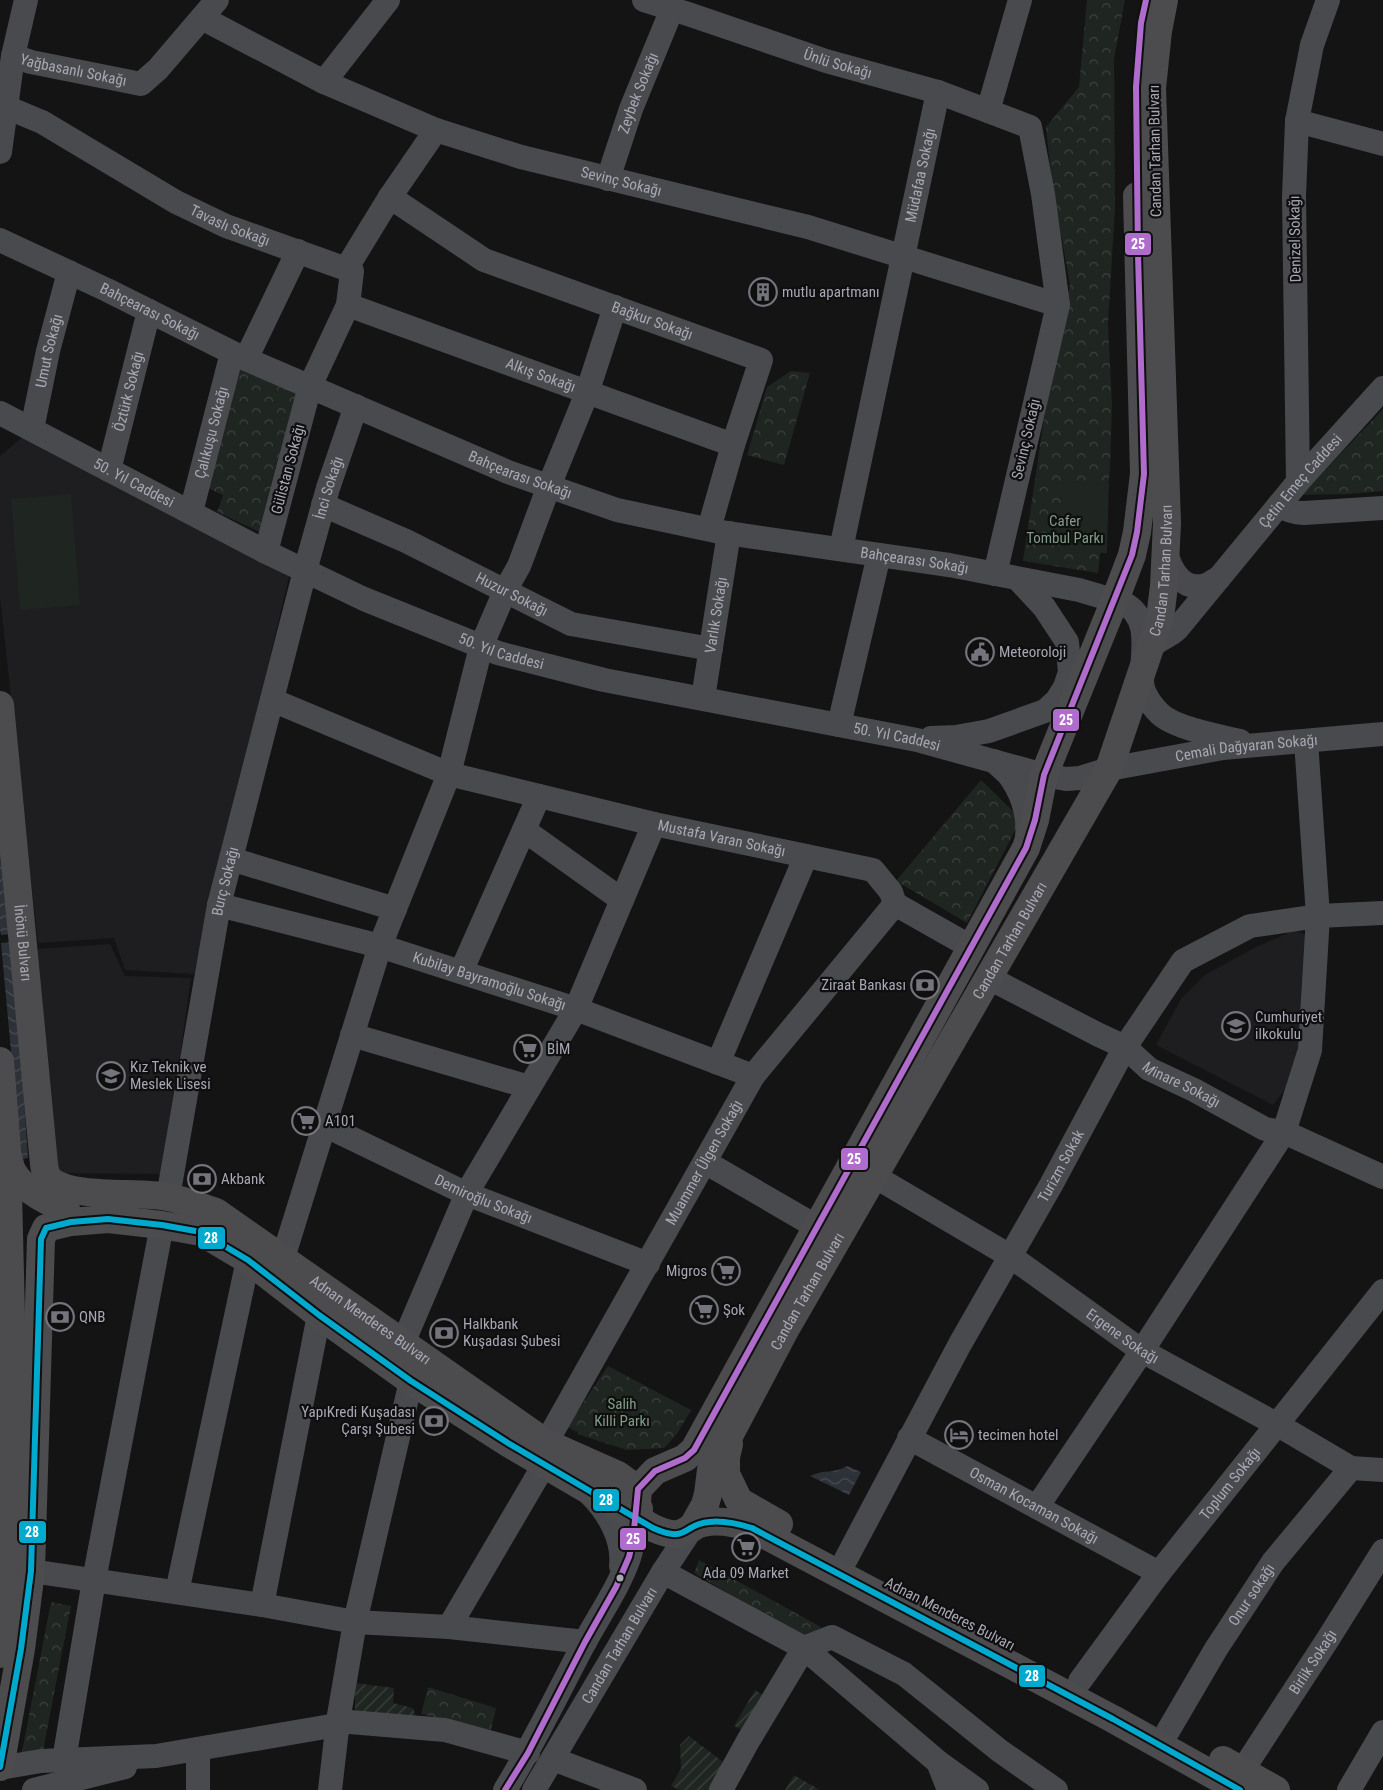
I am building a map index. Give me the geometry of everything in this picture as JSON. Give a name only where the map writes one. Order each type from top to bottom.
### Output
[{"type":"main road","name":"Candan Tarhan Bulvarı","points":[[642,1516],[638,1489],[655,1471],[685,1458],[694,1450],[1026,848],[1035,820],[1044,776],[1132,555],[1137,532],[1144,474],[1136,87],[1141,23],[1146,0]]},
{"type":"main road","name":"Candan Tarhan Bulvarı","points":[[692,1528],[705,1505],[711,1470],[732,1433],[753,1388],[1109,769],[1124,730],[1161,609],[1167,556],[1152,88],[1158,31],[1164,0]]},
{"type":"main road","name":"İnönü Bulvarı","points":[[0,704],[44,1164],[45,1173],[49,1180]]},
{"type":"main road","points":[[0,1061],[7,1150],[4,1213],[6,1435],[13,1499],[8,1615],[0,1654]]},
{"type":"main road","name":"Adnan Menderes Bulvarı","points":[[7,1150],[12,1171],[20,1182],[58,1206],[108,1219],[162,1225],[201,1232],[248,1260],[319,1315],[411,1381],[545,1454],[618,1476],[629,1483],[642,1516]]},
{"type":"main road","name":"Adnan Menderes Bulvarı","points":[[49,1180],[60,1186],[81,1191],[168,1197],[216,1212],[403,1343],[545,1454],[579,1484],[642,1516],[672,1535],[682,1534],[708,1522],[735,1523],[752,1528],[1113,1719],[1241,1780],[1276,1790]]},
{"type":"main road","name":"Adnan Menderes Bulvarı","points":[[31,1571],[41,1239],[46,1228],[56,1224],[108,1219]]},
{"type":"main road","name":"Adnan Menderes Bulvarı","points":[[732,1433],[726,1457],[726,1474],[739,1501],[846,1560],[1080,1681],[1168,1731],[1241,1780]]},
{"type":"main road","points":[[0,1767],[21,1649],[31,1571]]},
{"type":"street","points":[[0,152],[13,56],[26,0]]},
{"type":"street","name":"Yağbasanlı Sokağı","points":[[13,56],[31,62],[141,84],[158,69],[217,0]]},
{"type":"street","points":[[324,82],[388,0]]},
{"type":"street","name":"Ünlü Sokağı","points":[[644,0],[826,61],[938,92],[1030,127]]},
{"type":"street","points":[[988,111],[1020,0]]},
{"type":"street","name":"Denizel Sokağı","points":[[1298,482],[1294,196],[1297,121],[1312,45],[1328,0]]},
{"type":"street","name":"Zeybek Sokağı","points":[[608,178],[631,109],[672,9]]},
{"type":"street","name":"Sevinç Sokağı","points":[[202,18],[324,82],[436,130],[521,158],[808,227],[1058,305]]},
{"type":"street","name":"Müdafaa Sokağı","points":[[841,549],[938,92]]},
{"type":"street","name":"Tavaslı Sokağı","points":[[6,107],[42,122],[176,202],[226,226],[346,269]]},
{"type":"street","points":[[1297,121],[1383,144]]},
{"type":"street","name":"Sevinç Sokağı","points":[[995,574],[1058,305],[1044,194],[1030,127]]},
{"type":"street","points":[[310,386],[348,305],[352,271],[346,269],[390,197],[436,130]]},
{"type":"street","name":"Bağkur Sokağı","points":[[390,197],[484,260],[761,360],[733,445],[719,531]]},
{"type":"street","name":"Bahçearası Sokağı","points":[[0,240],[239,356],[508,472],[617,510],[719,531],[949,565],[1079,590],[1096,590],[1116,585],[1119,590]]},
{"type":"street","name":"Çalıkuşu Sokağı","points":[[191,512],[239,356],[298,251]]},
{"type":"street","name":"Umut Sokağı","points":[[32,429],[48,351],[69,272]]},
{"type":"street","name":"Alkış Sokağı","points":[[348,305],[733,445]]},
{"type":"street","points":[[283,1258],[380,946],[448,774],[481,646],[505,591],[520,566],[549,486],[587,393],[615,307]]},
{"type":"street","name":"Öztürk Sokağı","points":[[109,470],[149,311]]},
{"type":"street","name":"Gülistan Sokağı","points":[[266,552],[310,386]]},
{"type":"street","name":"Çetin Emeç Caddesi","points":[[1146,657],[1153,644],[1172,634],[1177,629],[1298,482],[1383,388]]},
{"type":"street","name":"İnci Sokağı","points":[[305,571],[356,406]]},
{"type":"street","name":"50. Yıl Caddesi","points":[[0,412],[305,571],[364,599],[498,653],[604,680],[912,739],[1044,776]]},
{"type":"street","name":"Huzur Sokağı","points":[[324,505],[406,542],[571,624],[711,649]]},
{"type":"street","points":[[1279,505],[1294,513],[1383,508]]},
{"type":"street","name":"Varlık Sokağı","points":[[703,698],[711,649],[719,531]]},
{"type":"street","points":[[838,724],[879,555]]},
{"type":"street","points":[[1167,556],[1170,566],[1180,580],[1191,586],[1202,586],[1219,578]]},
{"type":"street","name":"Burç Sokağı","points":[[168,1197],[219,905],[305,571]]},
{"type":"street","points":[[912,739],[956,737],[989,731],[1045,711],[1057,700],[1065,687],[1070,672],[1067,642],[1044,607],[1018,579]]},
{"type":"street","points":[[1119,590],[1139,617],[1143,629],[1146,657],[1142,682],[1146,696],[1160,714],[1173,722],[1206,733],[1238,741],[1267,744]]},
{"type":"street","name":"Mustafa Varan Sokağı","points":[[272,700],[448,774],[654,824],[872,870],[890,892],[895,904],[971,947]]},
{"type":"street","name":"Cemali Dağyaran Sokağı","points":[[1044,776],[1066,779],[1080,778],[1109,769],[1224,748],[1383,734]]},
{"type":"street","points":[[1037,1507],[1142,1351],[1284,1132],[1310,1050],[1318,916],[1306,742]]},
{"type":"street","points":[[994,761],[1008,775],[1020,795],[1026,811],[1028,828],[1026,848]]},
{"type":"street","points":[[461,972],[539,796]]},
{"type":"street","points":[[403,1343],[466,1194],[576,1009],[654,824]]},
{"type":"street","points":[[524,830],[622,900]]},
{"type":"street","points":[[718,1063],[806,856]]},
{"type":"street","points":[[231,859],[395,909]]},
{"type":"street","name":"Muammer Ülgen Sokağı","points":[[449,1626],[753,1076],[895,904]]},
{"type":"street","name":"Kubilay Bayramoğlu Sokağı","points":[[219,905],[380,946],[576,1009],[753,1076]]},
{"type":"street","name":"Turizm Sokak","points":[[846,1560],[910,1438],[1125,1047],[1183,961],[1250,926],[1318,916],[1383,913]]},
{"type":"street","name":"Minare Sokağı","points":[[989,978],[1125,1047],[1149,1069],[1194,1090],[1265,1129],[1284,1132],[1383,1178]]},
{"type":"street","points":[[352,1035],[529,1088]]},
{"type":"street","name":"Demiroğlu Sokağı","points":[[324,1125],[466,1194],[648,1264]]},
{"type":"street","points":[[705,1162],[817,1227]]},
{"type":"street","name":"Ergene Sokağı","points":[[874,1176],[1010,1256],[1142,1351],[1278,1425],[1351,1468],[1383,1470]]},
{"type":"street","points":[[64,1760],[94,1580],[162,1225]]},
{"type":"street","points":[[177,1592],[248,1260]]},
{"type":"street","name":"Toplum Sokağı","points":[[1080,1681],[1159,1573],[1383,1291]]},
{"type":"street","points":[[262,1605],[319,1315]]},
{"type":"street","points":[[330,1790],[338,1721],[355,1622],[411,1381]]},
{"type":"street","name":"Osman Kocaman Sokağı","points":[[910,1438],[1159,1573]]},
{"type":"street","name":"Onur sokağı","points":[[1168,1731],[1216,1649],[1274,1562],[1351,1468]]},
{"type":"street","points":[[579,1484],[596,1500],[607,1514],[619,1538],[622,1559],[619,1580]]},
{"type":"street","name":"Candan Tarhan Bulvarı","points":[[505,1790],[528,1753],[584,1642],[619,1580],[629,1558],[642,1516]]},
{"type":"street","name":"Candan Tarhan Bulvarı","points":[[534,1790],[663,1572],[692,1528]]},
{"type":"street","name":"Birlik Sokağı","points":[[1241,1780],[1383,1551]]},
{"type":"street","points":[[31,1571],[262,1605],[355,1622],[449,1626],[584,1642]]},
{"type":"street","points":[[663,1572],[804,1648],[938,1762],[977,1790]]},
{"type":"street","points":[[721,1790],[804,1648],[832,1637],[904,1674],[1000,1751],[1056,1790]]},
{"type":"street","points":[[0,1767],[41,1761],[156,1756],[332,1726],[338,1721],[445,1730],[528,1753]]},
{"type":"street","points":[[1349,1790],[1383,1732]]},
{"type":"street","points":[[198,1749],[198,1790]]},
{"type":"street","points":[[34,1790],[108,1772],[156,1756]]},
{"type":"street","points":[[554,1759],[635,1790]]},
{"type":"street","points":[[938,1762],[949,1790]]},
{"type":"shaded area","points":[[32,429],[290,573],[194,974],[125,970],[114,938],[38,943],[0,597],[0,456]]},
{"type":"shaded area","name":"Cumhuriyet ilkokulu","points":[[1295,930],[1309,937],[1304,1048],[1290,1083],[1273,1105],[1156,1045],[1181,999],[1205,975],[1254,948]]},
{"type":"shaded area","name":"Kız Teknik ve Meslek Lisesi","points":[[110,944],[125,976],[191,978],[163,1174],[51,1173],[37,949]]},
{"type":"green space","name":"Cafer Tombul Parkı","points":[[1087,0],[1125,0],[1114,59],[1115,208],[1108,324],[1112,404],[1110,470],[1098,573],[1023,561],[1044,419],[1070,285],[1052,184],[1046,127],[1079,87]]},
{"type":"green space","points":[[235,361],[305,389],[260,532],[217,512],[223,495],[203,486]]},
{"type":"green space","points":[[791,371],[810,373],[784,465],[747,455],[767,387]]},
{"type":"green space","points":[[1383,409],[1383,491],[1302,495]]},
{"type":"green space","points":[[1062,482],[1109,483],[1107,553],[1059,552]]},
{"type":"green space","points":[[71,494],[80,605],[20,610],[11,499]]},
{"type":"green space","points":[[981,780],[1021,819],[967,923],[896,881]]},
{"type":"green space","name":"Salih Killi Parkı","points":[[608,1366],[691,1410],[677,1434],[664,1448],[627,1450],[577,1434],[578,1432],[567,1427]]},
{"type":"green space","points":[[699,1560],[821,1627],[808,1640],[694,1573]]},
{"type":"green space","points":[[51,1602],[71,1606],[41,1761],[21,1757]]},
{"type":"green space","points":[[355,1683],[394,1688],[393,1703],[413,1708],[416,1717],[355,1712]]},
{"type":"green space","points":[[428,1687],[496,1708],[491,1730],[421,1714]]},
{"type":"green space","points":[[755,1690],[763,1695],[742,1730],[734,1726]]},
{"type":"green space","points":[[689,1736],[723,1762],[712,1790],[679,1790],[671,1786],[681,1769],[680,1745]]},
{"type":"green space","points":[[794,1775],[820,1790],[785,1790]]},
{"type":"water","points":[[0,799],[12,934],[1,935],[0,929]]},
{"type":"water","points":[[13,942],[28,1158],[21,1159],[1,943]]},
{"type":"water","points":[[847,1466],[861,1472],[849,1495],[810,1476],[838,1470]]},
{"type":"transit line","name":"25","points":[[505,1790],[528,1753],[585,1642],[616,1587],[629,1557],[633,1540],[638,1489],[655,1471],[685,1458],[694,1450],[1026,848],[1035,820],[1044,775],[1132,555],[1137,532],[1144,474],[1136,87],[1141,23],[1146,0]]},
{"type":"transit line","name":"28","points":[[0,1767],[21,1649],[31,1571],[41,1239],[46,1228],[71,1222],[108,1219],[162,1225],[201,1232],[248,1260],[319,1315],[411,1381],[508,1443],[653,1528],[673,1534],[684,1532],[700,1523],[731,1523],[752,1528],[1113,1719],[1240,1790]]},
{"type":"place","name":"mutlu apartmanı","points":[[763,292]]},
{"type":"place","name":"Meteoroloji","points":[[980,652]]},
{"type":"place","name":"Ziraat Bankası","points":[[925,985]]},
{"type":"place","name":"Cumhuriyet ilkokulu","points":[[1236,1026]]},
{"type":"place","name":"BİM","points":[[528,1049]]},
{"type":"place","name":"Kız Teknik ve Meslek Lisesi","points":[[111,1076]]},
{"type":"place","name":"A101","points":[[306,1121]]},
{"type":"place","name":"Akbank","points":[[202,1179]]},
{"type":"place","name":"Migros","points":[[726,1271]]},
{"type":"place","name":"Şok","points":[[704,1310]]},
{"type":"place","name":"QNB","points":[[60,1317]]},
{"type":"place","name":"Halkbank Kuşadası Şubesi","points":[[444,1333]]},
{"type":"place","name":"YapıKredi Kuşadası Çarşı Şubesi","points":[[434,1421]]},
{"type":"place","name":"tecimen hotel","points":[[959,1435]]},
{"type":"place","name":"Ada 09 Market","points":[[746,1547]]}]
